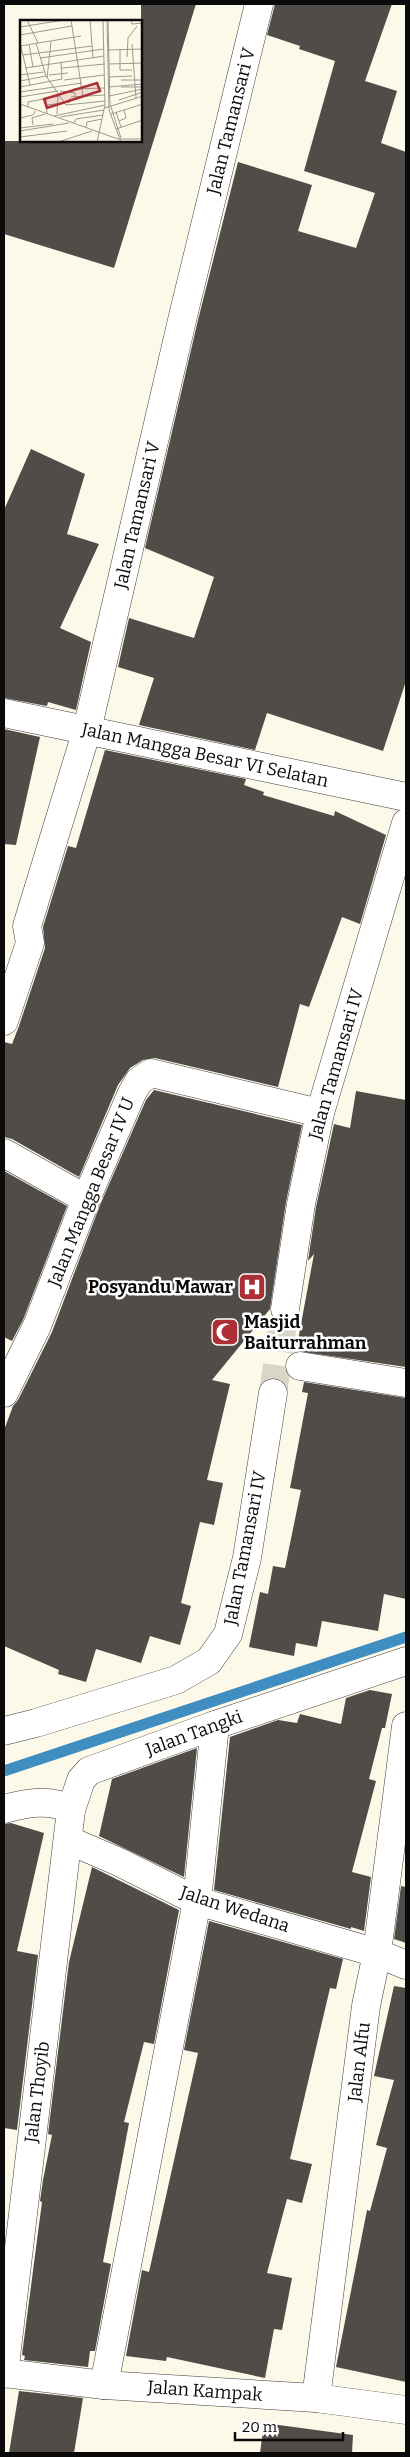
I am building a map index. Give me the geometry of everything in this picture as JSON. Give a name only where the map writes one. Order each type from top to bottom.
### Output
[{"type":"street","name":"Jalan Tamansari V","points":[[4,1021],[30,944],[27,926],[87,730],[183,316],[259,4]]},
{"type":"street","name":"Jalan Mangga Besar VI Selatan","points":[[4,714],[406,797]]},
{"type":"street","name":"Jalan Tamansari IV","points":[[285,1309],[301,1204],[320,1113],[406,822]]},
{"type":"street","name":"Jalan Mangga Besar IV U","points":[[4,1393],[37,1326],[86,1199],[139,1080],[151,1073],[320,1113]]},
{"type":"street","points":[[4,1153],[86,1199]]},
{"type":"street","points":[[300,1366],[406,1383]]},
{"type":"street","name":"Jalan Tamansari IV","points":[[4,1731],[36,1724],[176,1680],[209,1661],[228,1634],[244,1568],[273,1393]]},
{"type":"street","name":"Jalan Tangki","points":[[70,1810],[81,1780],[89,1771],[215,1725],[406,1661]]},
{"type":"street","points":[[104,2384],[197,1901],[215,1725]]},
{"type":"street","name":"Jalan Alfu","points":[[316,2398],[366,2006],[377,1953],[406,1726]]},
{"type":"street","points":[[4,1809],[37,1802],[62,1804],[70,1810]]},
{"type":"street","name":"Jalan Thoyib","points":[[4,2373],[68,1840],[70,1810]]},
{"type":"street","name":"Jalan Wedana","points":[[68,1840],[119,1862],[197,1901],[377,1953],[406,1965]]},
{"type":"street","name":"Jalan Kampak","points":[[4,2373],[104,2384],[316,2398],[406,2410]]},
{"type":"building","points":[[141,4],[196,4],[114,268],[4,234],[4,141],[142,142]]},
{"type":"building","points":[[275,4],[392,4],[365,81],[397,91],[381,143],[406,152],[406,681],[383,751],[267,713],[255,750],[139,725],[154,678],[118,667],[129,618],[194,638],[214,577],[145,548],[198,320],[238,162],[312,185],[298,231],[356,248],[375,193],[304,171],[335,61],[299,49],[300,46],[267,35]]},
{"type":"building","points":[[31,449],[85,474],[67,534],[99,544],[60,628],[91,642],[76,710],[48,702],[47,706],[4,698],[4,510]]},
{"type":"building","points":[[4,729],[40,737],[16,845],[4,844]]},
{"type":"building","points":[[105,750],[246,779],[244,785],[264,792],[263,795],[334,816],[335,811],[386,835],[360,924],[342,917],[309,1007],[300,1004],[278,1087],[155,1058],[143,1060],[130,1068],[118,1085],[79,1177],[12,1139],[4,1137],[4,1042],[12,1044],[19,1026],[45,948],[43,927],[68,846],[76,848]]},
{"type":"building","points":[[154,1090],[302,1125],[286,1202],[270,1309],[212,1380],[230,1384],[207,1480],[223,1483],[214,1525],[200,1522],[181,1603],[191,1606],[180,1645],[150,1636],[141,1663],[96,1649],[86,1682],[58,1674],[59,1670],[4,1646],[4,1430],[13,1406],[18,1400],[52,1332],[100,1205],[146,1100]]},
{"type":"building","points":[[356,1091],[406,1100],[406,1367],[296,1351],[314,1254],[308,1261],[316,1207],[334,1124],[350,1128]]},
{"type":"building","points":[[4,1171],[67,1206],[23,1320],[12,1341],[4,1337]]},
{"type":"building","points":[[304,1382],[406,1398],[406,1599],[384,1594],[378,1631],[322,1621],[317,1647],[296,1643],[294,1656],[249,1647],[260,1592],[268,1594],[273,1566],[285,1568],[301,1490],[290,1488],[308,1393],[302,1392]]},
{"type":"building","points":[[370,1690],[392,1694],[385,1728],[382,1728],[369,1779],[376,1781],[352,1872],[371,1877],[364,1931],[214,1890],[230,1737],[278,1720],[297,1723],[300,1714],[341,1724],[346,1698]]},
{"type":"building","points":[[197,1748],[184,1877],[99,1836],[112,1779]]},
{"type":"building","points":[[11,1823],[44,1833],[17,1951],[38,1955],[17,2130],[4,2128],[4,1824]]},
{"type":"building","points":[[92,1867],[179,1910],[154,2044],[144,2042],[124,2122],[129,2123],[103,2262],[111,2264],[95,2351],[90,2351],[88,2367],[24,2360],[25,2356],[22,2355],[42,2202],[40,2201],[52,2135],[48,2134],[69,1962]]},
{"type":"building","points":[[401,1886],[406,1887],[406,1943],[394,1939]]},
{"type":"building","points":[[209,1921],[343,1959],[336,1989],[330,1988],[290,2159],[312,2164],[302,2203],[287,2199],[267,2273],[292,2278],[282,2330],[274,2329],[265,2378],[167,2357],[166,2361],[126,2356],[142,2270],[149,2272],[198,2053],[184,2050]]},
{"type":"building","points":[[394,1986],[406,1988],[406,2382],[336,2367],[367,2210],[370,2211],[387,2148],[376,2145],[394,2080],[374,2076]]},
{"type":"building","points":[[19,2391],[83,2398],[74,2453],[9,2453]]},
{"type":"building","points":[[264,2423],[353,2435],[352,2453],[260,2453]]},
{"type":"waterway","points":[[4,1771],[406,1637]]},
{"type":"tunnel","points":[[273,1393],[285,1309]]},
{"type":"place","name":"Posyandu Mawar","points":[[252,1287]]},
{"type":"place","name":"Masjid Baiturrahman","points":[[225,1332]]}]
